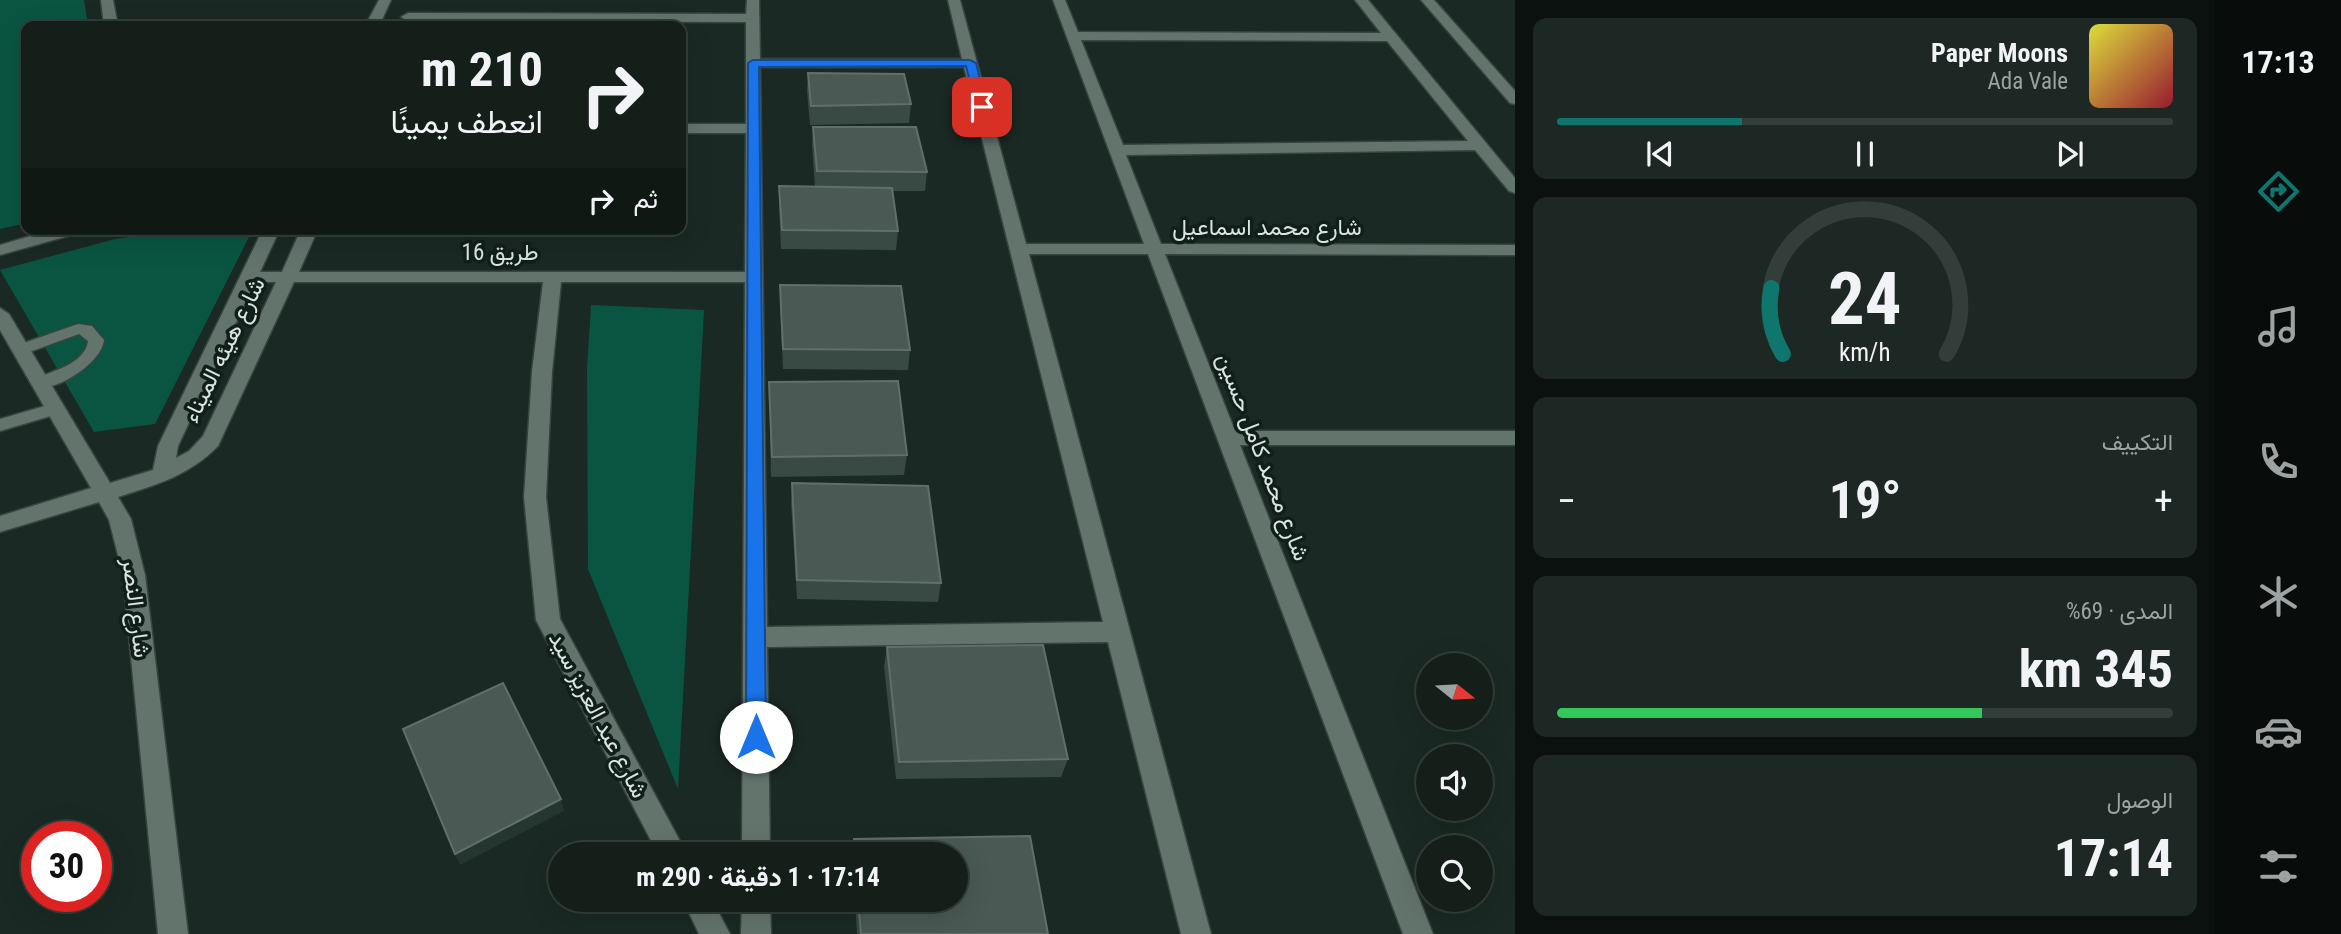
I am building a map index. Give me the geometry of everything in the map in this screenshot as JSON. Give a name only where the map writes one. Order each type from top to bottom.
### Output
[{"type":"street","points":[[107,0],[110,21]]},
{"type":"street","points":[[374,21],[385,0]]},
{"type":"street","points":[[406,21],[416,0]]},
{"type":"street","points":[[954,0],[1196,934]]},
{"type":"street","name":"شارع محمد كامل حسين","points":[[1059,0],[1418,934]]},
{"type":"street","points":[[1361,0],[1515,188]]},
{"type":"street","points":[[1427,0],[1515,100]]},
{"type":"street","points":[[433,21],[753,9],[756,842]]},
{"type":"street","points":[[1073,36],[1391,37]]},
{"type":"street","points":[[753,63],[970,63]]},
{"type":"street","points":[[686,128],[754,129]]},
{"type":"street","points":[[1116,150],[1480,145]]},
{"type":"street","points":[[0,250],[52,235]]},
{"type":"street","name":"شارع هيئه الميناء","points":[[163,475],[168,446],[269,235]]},
{"type":"street","name":"شارع هيئه الميناء","points":[[0,524],[163,475],[196,456],[211,441],[307,235]]},
{"type":"street","name":"شارع محمد اسماعيل","points":[[1018,250],[1515,250]]},
{"type":"street","name":"طريق 16","points":[[247,277],[754,277]]},
{"type":"street","name":"شارع عبد العزيز سيد","points":[[553,277],[542,372],[535,497],[548,620],[667,842]]},
{"type":"street","name":"شارع النصر","points":[[0,314],[120,519],[134,575],[173,934]]},
{"type":"street","points":[[1227,438],[1515,438]]},
{"type":"street","points":[[756,638],[1118,632]]},
{"type":"street","points":[[703,912],[715,934]]},
{"type":"street","points":[[756,912],[756,934]]},
{"type":"lane","points":[[21,350],[78,329],[87,330],[96,340],[97,346],[86,360],[40,383]]},
{"type":"lane","points":[[0,425],[55,409]]},
{"type":"green space","points":[[0,0],[84,0],[87,21],[21,21],[21,224],[0,229]]},
{"type":"green space","points":[[144,235],[250,235],[155,424],[94,432],[0,270],[115,239]]},
{"type":"green space","points":[[591,305],[704,310],[678,789],[588,569],[587,368]]},
{"type":"building","points":[[808,73],[904,74],[911,104],[811,106]]},
{"type":"building","points":[[813,127],[916,127],[927,172],[817,171]]},
{"type":"building","points":[[779,186],[892,188],[898,231],[782,230]]},
{"type":"building","points":[[780,285],[901,286],[910,350],[783,349]]},
{"type":"building","points":[[898,381],[907,455],[772,457],[769,382]]},
{"type":"building","points":[[792,483],[928,486],[941,583],[797,580]]},
{"type":"building","points":[[1043,645],[1068,759],[899,762],[887,647]]},
{"type":"building","points":[[503,683],[561,799],[455,854],[403,729]]},
{"type":"building","points":[[1030,836],[1048,934],[861,934],[859,912],[968,912],[968,842],[854,842],[854,839]]},
{"type":"route","points":[[756,737],[753,63],[970,63],[982,107]]}]
